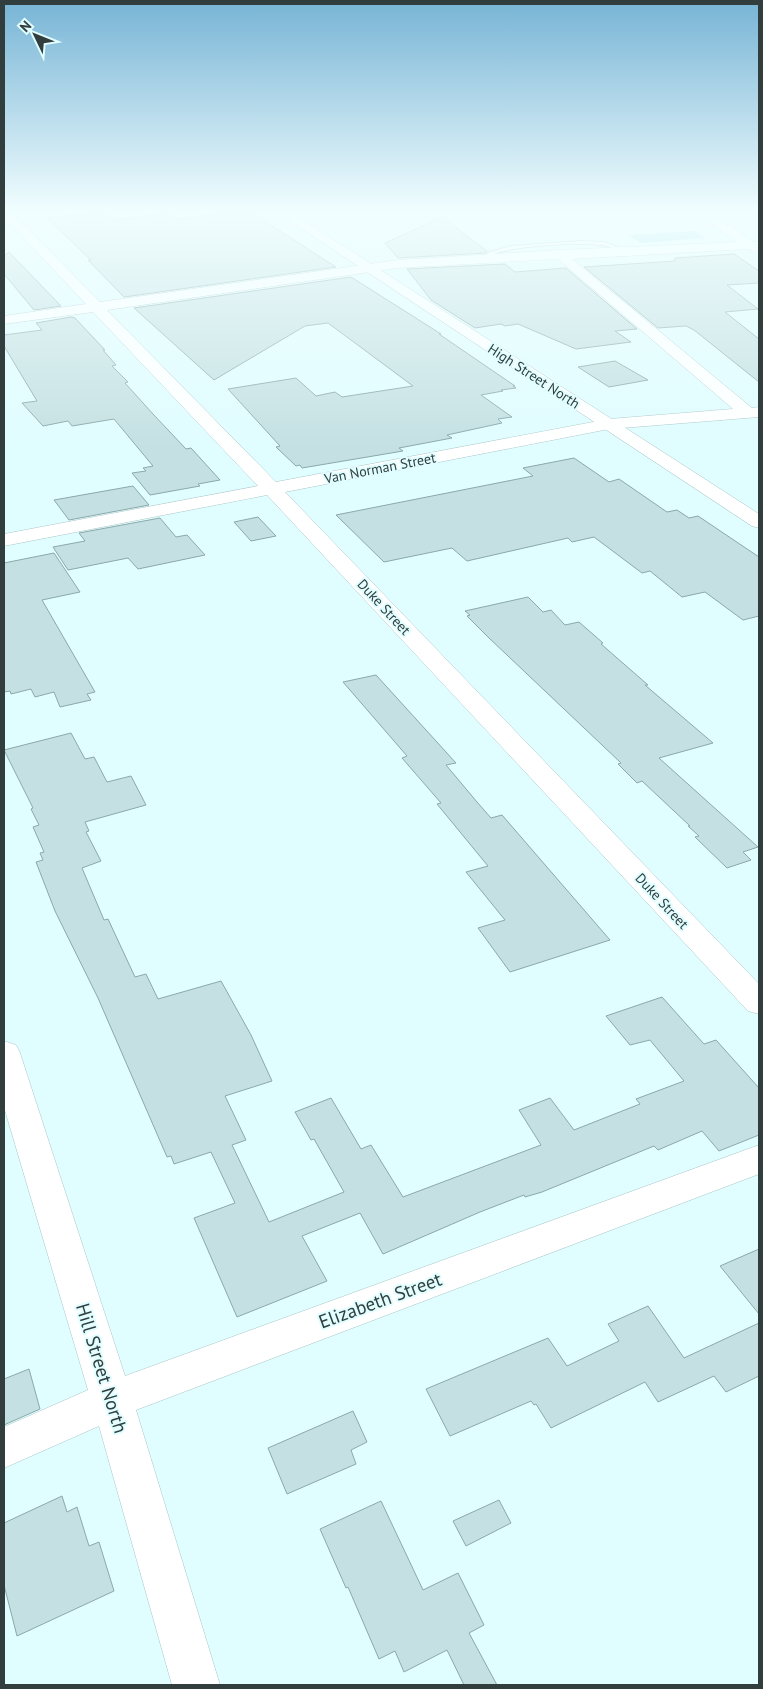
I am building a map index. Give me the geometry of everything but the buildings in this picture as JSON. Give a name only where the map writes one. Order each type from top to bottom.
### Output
[{"type":"street","name":"Duke Street","points":[[81,292],[272,489],[759,1004]]},
{"type":"street","points":[[4,320],[204,292]]},
{"type":"street","name":"High Street North","points":[[404,292],[759,522]]},
{"type":"street","points":[[605,292],[753,412]]},
{"type":"street","name":"Van Norman Street","points":[[4,540],[609,424],[753,412]]},
{"type":"street","name":"Hill Street North","points":[[4,1053],[112,1400],[196,1685]]},
{"type":"street","name":"Elizabeth Street","points":[[4,1448],[112,1400],[759,1159]]}]
